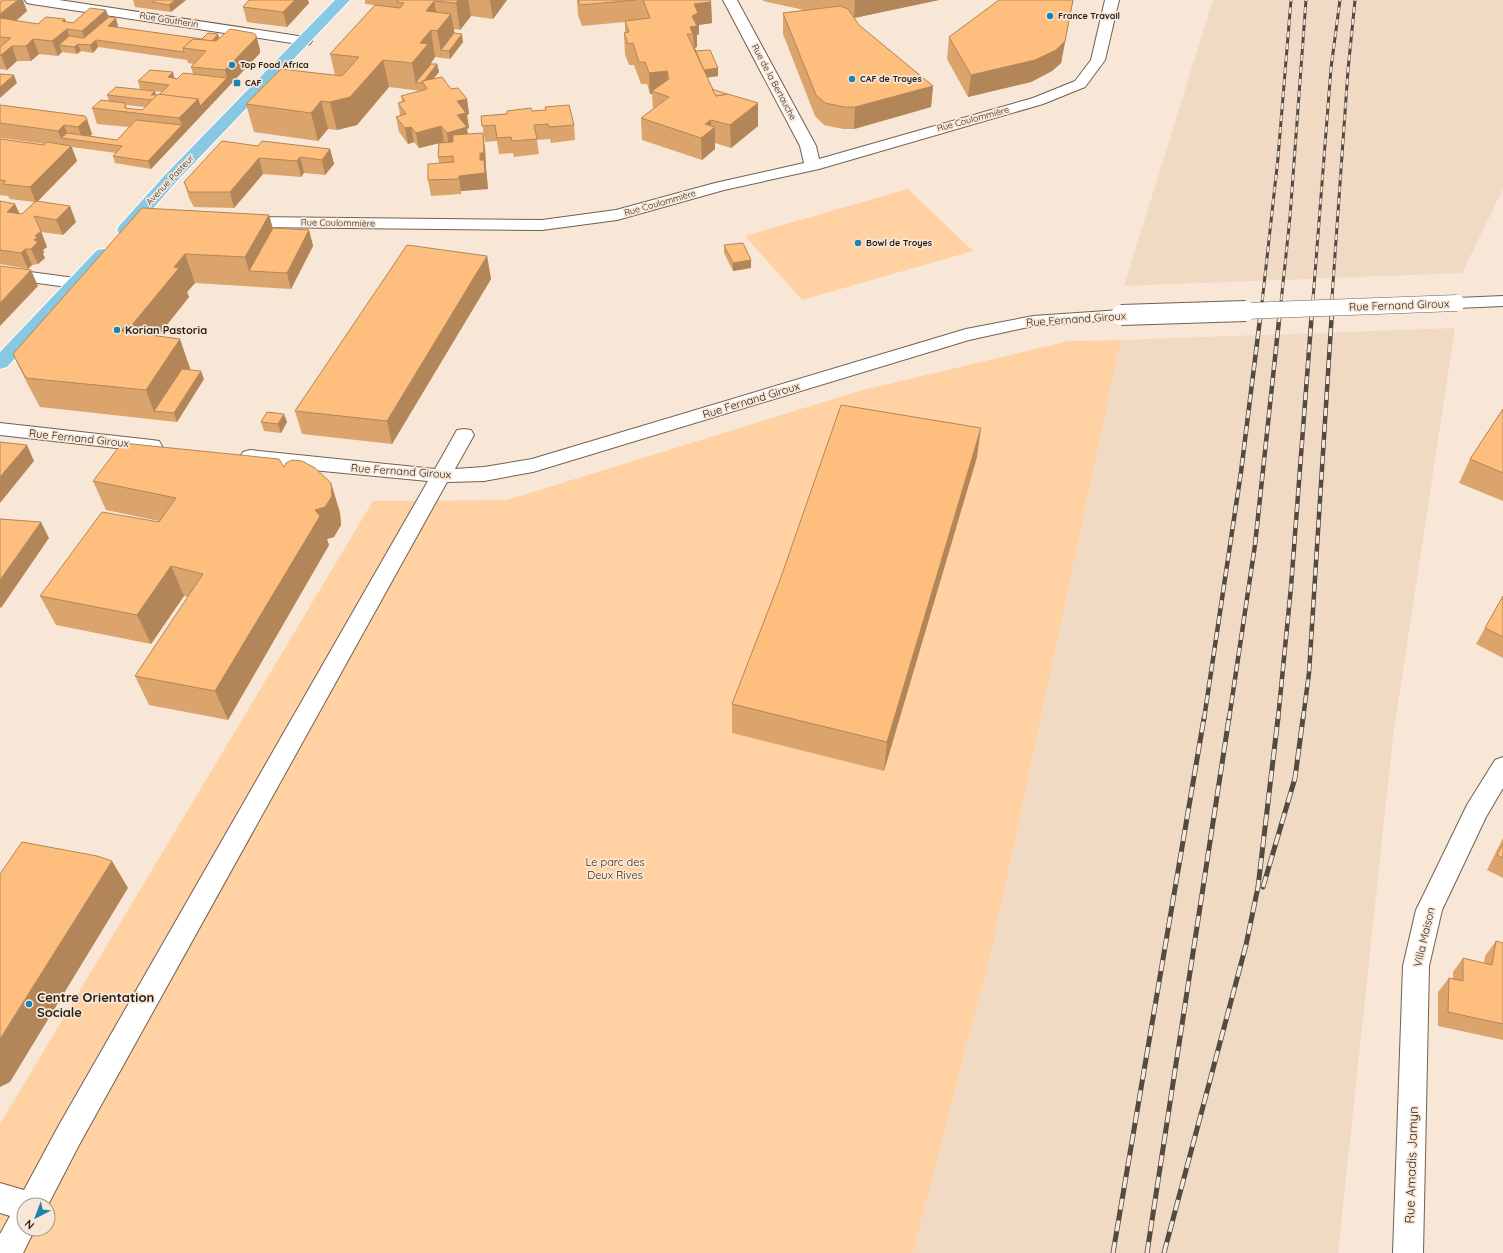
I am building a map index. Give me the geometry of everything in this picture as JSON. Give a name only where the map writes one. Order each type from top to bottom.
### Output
[{"type":"main road","name":"Avenue Pasteur","points":[[0,363],[197,151],[343,0]]},
{"type":"street","name":"Rue Gautherin","points":[[32,0],[305,41]]},
{"type":"street","name":"Rue de la Bertauche","points":[[730,0],[808,146],[812,166]]},
{"type":"street","name":"Rue Coulommière","points":[[226,221],[542,225],[617,214],[721,186],[812,166],[1038,101],[1080,84],[1098,60],[1112,0]]},
{"type":"street","points":[[134,220],[156,220]]},
{"type":"street","points":[[0,272],[75,283]]},
{"type":"street","name":"Rue Fernand Giroux","points":[[228,454],[441,476],[484,474],[533,464],[966,335],[1033,321],[1121,315],[1503,301]]},
{"type":"street","name":"Rue Fernand Giroux","points":[[0,429],[166,448]]},
{"type":"street","points":[[36,1197],[69,1135],[464,435]]},
{"type":"street","name":"Villa Maison","points":[[1414,1077],[1416,966],[1429,910],[1476,812],[1503,767]]},
{"type":"street","name":"Rue Amadis Jamyn","points":[[1408,1253],[1414,1077]]},
{"type":"street","points":[[0,1198],[16,1202]]},
{"type":"street","points":[[6,1253],[16,1235]]},
{"type":"shaded area","points":[[1213,0],[1503,0],[1503,189],[1462,273],[1124,286]]},
{"type":"shaded area","points":[[1455,328],[1393,737],[1338,1253],[913,1253],[993,944],[1121,340]]},
{"type":"green space","name":"Bowl de Troyes","points":[[908,189],[973,251],[802,300],[745,236]]},
{"type":"green space","name":"Le parc des Deux Rives","points":[[1121,340],[993,944],[913,1253],[0,1253],[0,1124],[373,501],[507,500],[859,391],[1069,341]]},
{"type":"building","points":[[3,0],[18,0],[0,14],[0,3]]},
{"type":"building","points":[[155,0],[175,0],[169,5],[152,2]]},
{"type":"building","points":[[249,0],[295,0],[283,12],[243,7]]},
{"type":"building","points":[[398,0],[458,0],[456,3],[434,1],[426,11],[451,14],[437,31],[431,30],[420,43],[428,44],[412,63],[383,60],[350,97],[330,102],[321,101],[311,113],[246,104],[281,69],[342,76],[359,57],[330,54],[375,5],[400,8],[404,3],[396,2]]},
{"type":"building","points":[[578,0],[636,0],[580,5]]},
{"type":"building","points":[[643,0],[710,0],[711,2],[694,4],[698,13],[692,16],[697,26],[690,27],[693,34],[687,34],[716,96],[728,94],[758,103],[730,125],[711,120],[705,124],[715,127],[701,138],[641,118],[669,97],[652,91],[669,79],[667,71],[649,73],[645,62],[639,62],[633,43],[628,44],[624,33],[629,32],[625,21],[650,18]]},
{"type":"building","points":[[999,0],[1073,0],[1065,41],[1056,50],[1035,60],[971,75],[949,37]]},
{"type":"building","points":[[840,6],[848,9],[859,25],[933,86],[855,107],[844,107],[825,103],[816,95],[783,13]]},
{"type":"building","points":[[90,8],[106,10],[82,31],[67,29],[52,41],[33,39],[26,46],[12,46],[0,55],[0,47],[11,38],[0,37],[0,18],[38,24],[46,17],[65,19],[62,21],[73,23]]},
{"type":"building","points":[[109,17],[116,18],[108,26],[202,39],[208,33],[218,34],[212,41],[193,39],[183,48],[184,52],[96,40],[90,45],[78,44],[74,47],[59,45],[69,36],[84,38]]},
{"type":"building","points":[[230,29],[253,33],[256,35],[256,38],[225,70],[191,67],[206,51],[183,48],[193,39],[216,41]]},
{"type":"building","points":[[454,33],[462,34],[449,51],[441,50]]},
{"type":"building","points":[[710,50],[718,68],[704,70],[696,51]]},
{"type":"building","points":[[431,64],[437,64],[424,81],[422,81],[422,83],[416,82]]},
{"type":"building","points":[[150,70],[173,72],[168,77],[177,79],[183,73],[227,78],[200,106],[198,99],[159,95],[169,85],[138,81]]},
{"type":"building","points":[[0,74],[14,75],[0,87]]},
{"type":"building","points":[[442,77],[451,89],[458,88],[467,99],[457,101],[466,113],[457,115],[467,127],[447,133],[441,126],[416,133],[411,127],[405,128],[396,117],[406,114],[398,103],[405,101],[401,96],[427,89],[422,81]]},
{"type":"building","points":[[116,87],[155,91],[151,95],[157,95],[152,100],[107,95]]},
{"type":"building","points":[[712,89],[727,94],[716,96]]},
{"type":"building","points":[[158,94],[198,99],[179,118],[92,108],[101,100],[125,103],[125,108],[142,110]]},
{"type":"building","points":[[0,105],[85,116],[87,119],[78,127],[64,125],[58,131],[0,123]]},
{"type":"building","points":[[569,105],[574,125],[549,127],[548,124],[534,125],[537,139],[512,141],[511,137],[497,138],[495,125],[482,126],[481,116],[507,114],[507,111],[531,108],[532,111],[546,110],[545,107]]},
{"type":"building","points":[[136,120],[182,125],[148,161],[113,156],[122,146],[61,138],[67,133],[117,140]]},
{"type":"building","points":[[483,133],[484,153],[480,153],[480,160],[484,160],[485,173],[459,176],[459,179],[428,180],[428,164],[454,162],[453,156],[438,157],[439,143],[453,142],[453,135]]},
{"type":"building","points":[[0,139],[44,145],[47,142],[71,146],[30,187],[3,184],[6,181],[0,180]]},
{"type":"building","points":[[222,141],[258,146],[262,141],[330,149],[322,160],[300,157],[297,161],[259,158],[230,192],[189,192],[184,182]]},
{"type":"building","points":[[0,201],[15,204],[7,212],[22,214],[36,201],[70,206],[56,220],[34,216],[41,231],[35,236],[38,237],[34,240],[38,242],[31,249],[25,249],[21,253],[0,250]]},
{"type":"building","points":[[142,208],[269,215],[245,257],[185,254],[174,267],[179,268],[132,325],[126,325],[121,331],[180,339],[146,390],[26,378],[13,354]]},
{"type":"building","points":[[273,228],[309,230],[287,273],[249,271]]},
{"type":"building","points":[[743,243],[751,260],[733,263],[724,245]]},
{"type":"building","points":[[407,245],[487,256],[387,421],[295,411]]},
{"type":"building","points":[[0,266],[31,270],[0,303]]},
{"type":"building","points":[[182,369],[201,371],[174,413],[154,411]]},
{"type":"building","points":[[841,405],[981,428],[887,742],[732,704],[780,580]]},
{"type":"building","points":[[1503,409],[1503,473],[1470,459]]},
{"type":"building","points":[[267,412],[284,414],[278,424],[261,422]]},
{"type":"building","points":[[0,442],[27,445],[0,477]]},
{"type":"building","points":[[122,443],[279,459],[284,467],[286,463],[292,460],[302,461],[315,468],[331,483],[332,496],[325,507],[315,510],[320,516],[215,691],[135,676],[203,574],[171,566],[137,615],[40,596],[102,512],[159,522],[176,498],[93,481]]},
{"type":"building","points":[[0,519],[41,522],[0,580]]},
{"type":"building","points":[[1503,596],[1503,637],[1485,628]]},
{"type":"building","points":[[22,842],[97,856],[112,861],[0,1039],[0,874]]},
{"type":"building","points":[[1503,844],[1503,858],[1497,855]]},
{"type":"building","points":[[1496,941],[1503,943],[1503,1024],[1448,1012],[1449,978],[1463,981],[1463,958],[1492,965]]},
{"type":"railway","points":[[1261,312],[1278,158],[1291,0]]},
{"type":"railway","points":[[1280,312],[1290,217],[1306,0]]},
{"type":"railway","points":[[1312,312],[1331,68],[1340,0]]},
{"type":"railway","points":[[1331,312],[1348,70],[1355,0]]},
{"type":"railway","points":[[1204,719],[1241,472],[1261,311]]},
{"type":"railway","points":[[1229,719],[1255,545],[1280,311]]},
{"type":"railway","points":[[1278,719],[1291,587],[1312,311]]},
{"type":"railway","points":[[1303,719],[1309,673],[1332,311]]},
{"type":"railway","points":[[1113,1253],[1204,718]]},
{"type":"railway","points":[[1147,1253],[1229,718]]},
{"type":"railway","points":[[1164,1253],[1246,945],[1258,887],[1278,718]]},
{"type":"railway","points":[[1263,887],[1295,778],[1303,718]]},
{"type":"place","name":"France Travail","points":[[1050,16]]},
{"type":"place","name":"Top Food Africa","points":[[232,65]]},
{"type":"place","name":"CAF de Troyes","points":[[852,79]]},
{"type":"place","name":"CAF","points":[[237,83]]},
{"type":"place","name":"Bowl de Troyes","points":[[858,243]]},
{"type":"place","name":"Korian Pastoria","points":[[117,330]]},
{"type":"place","name":"Centre Orientation Sociale","points":[[29,1004]]}]
